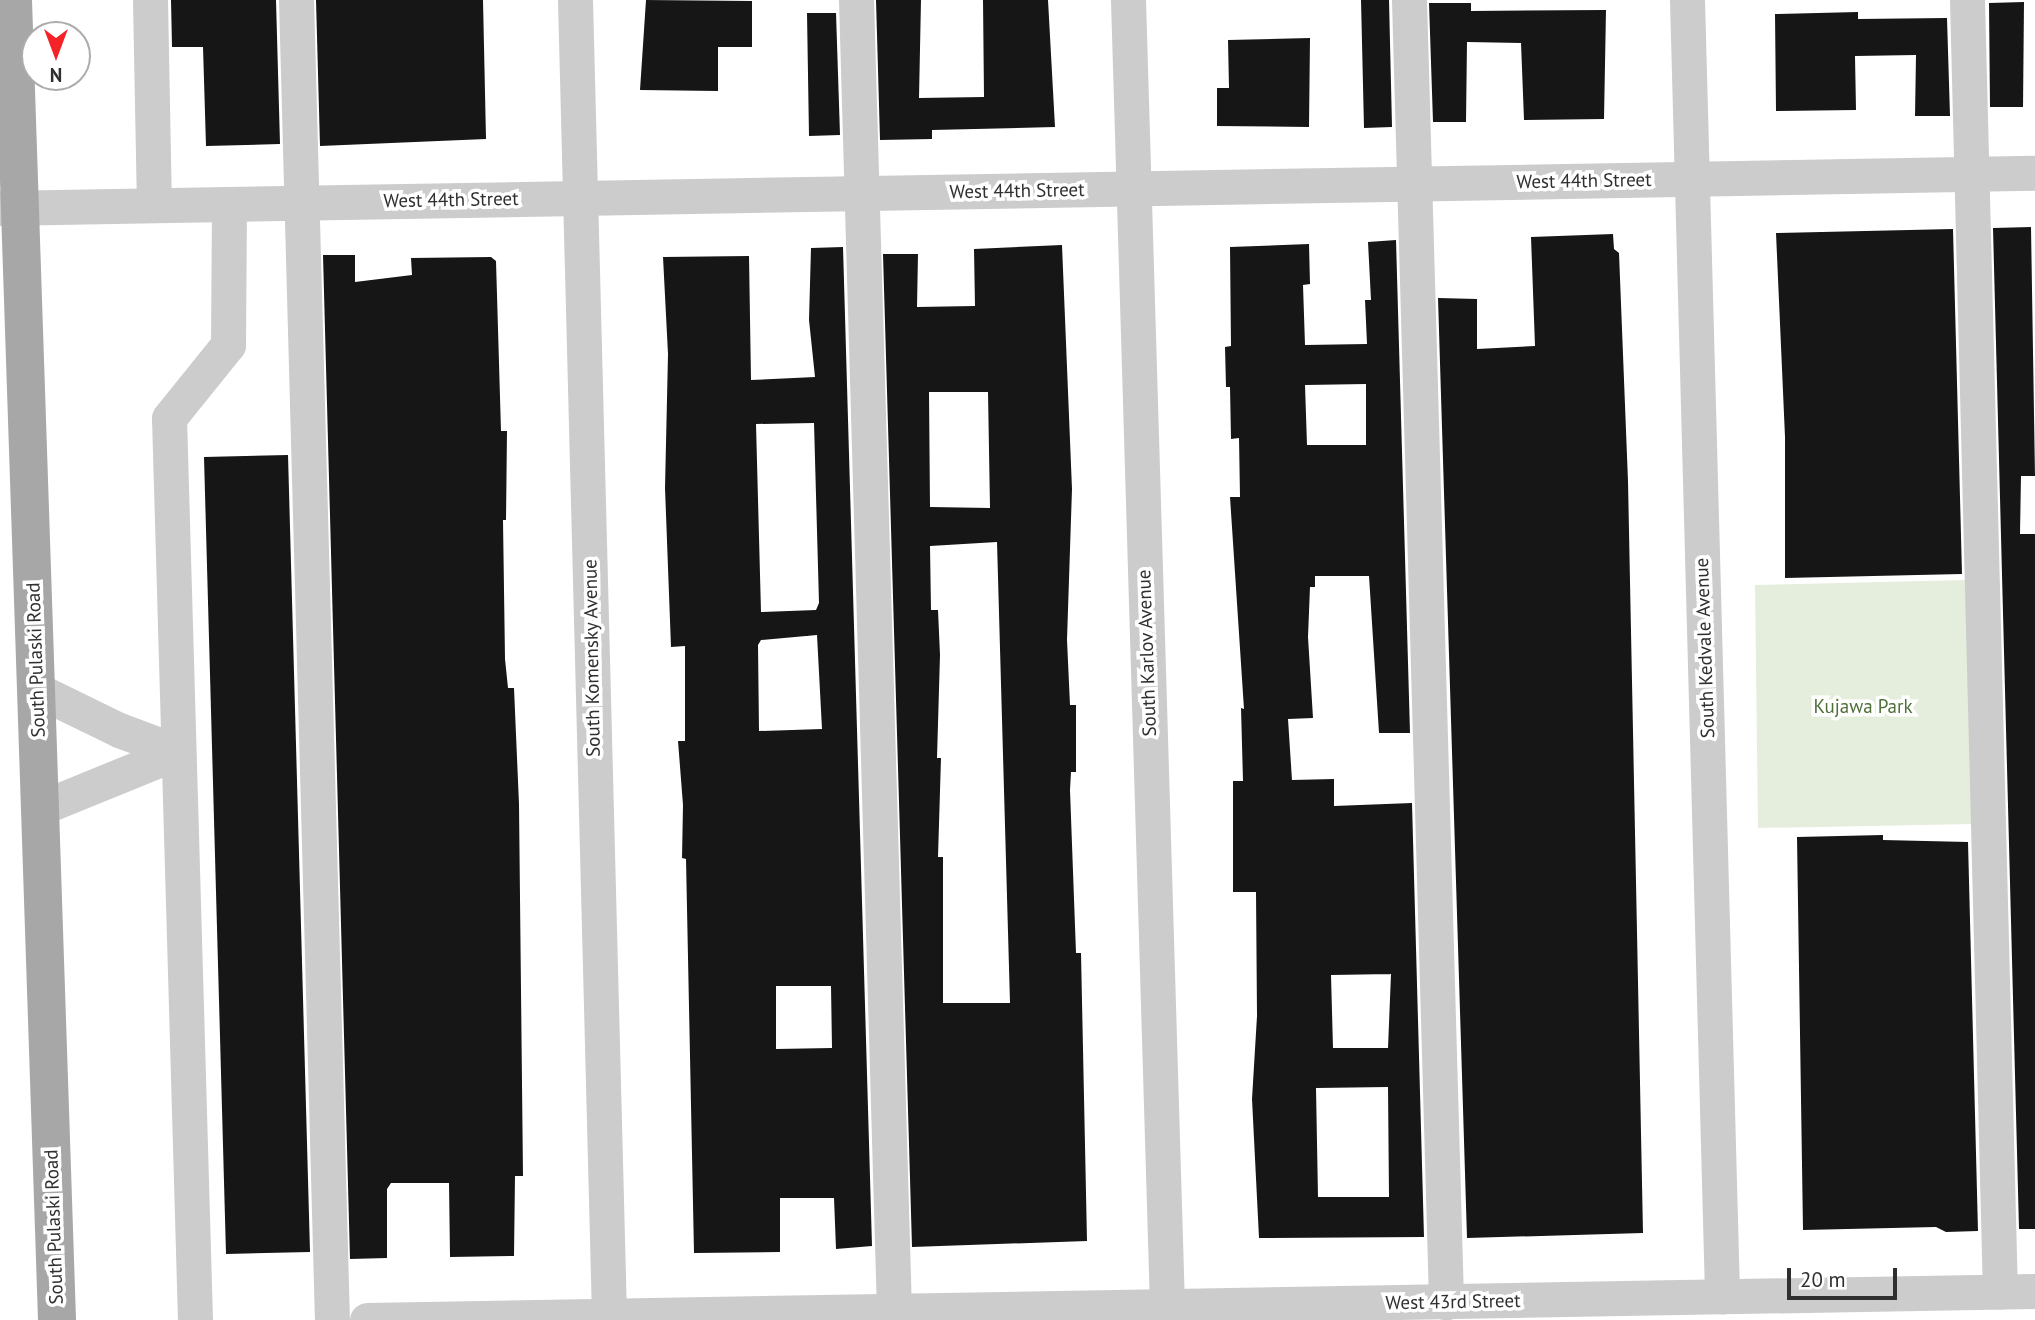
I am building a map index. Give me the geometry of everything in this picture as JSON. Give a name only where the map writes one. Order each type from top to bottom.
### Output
[{"type":"main road","name":"South Pulaski Road","points":[[13,0],[10,208],[37,690],[57,1320]]},
{"type":"street","points":[[150,0],[154,205]]},
{"type":"street","points":[[296,0],[332,1320]]},
{"type":"street","name":"South Komensky Avenue","points":[[575,0],[609,1316]]},
{"type":"street","points":[[856,0],[894,1311]]},
{"type":"street","name":"South Karlov Avenue","points":[[1128,0],[1167,1307]]},
{"type":"street","points":[[1409,0],[1446,1302]]},
{"type":"street","name":"South Kedvale Avenue","points":[[1687,0],[1722,1297]]},
{"type":"street","points":[[1967,0],[2000,1292]]},
{"type":"street","name":"West 44th Street","points":[[10,208],[2035,173]]},
{"type":"street","points":[[195,1320],[169,418],[228,345],[229,204]]},
{"type":"street","points":[[37,690],[119,730],[178,752]]},
{"type":"street","points":[[41,808],[178,752]]},
{"type":"street","name":"West 43rd Street","points":[[367,1320],[739,1317],[894,1311],[2035,1292]]},
{"type":"green space","name":"Kujawa Park","points":[[1966,580],[1973,824],[1758,828],[1755,585]]},
{"type":"building","points":[[171,0],[276,0],[280,144],[206,146],[203,47],[172,47]]},
{"type":"building","points":[[316,0],[483,0],[486,139],[320,146]]},
{"type":"building","points":[[646,0],[752,1],[752,47],[718,47],[718,91],[640,90]]},
{"type":"building","points":[[876,0],[921,0],[919,98],[984,97],[983,0],[1048,0],[1055,127],[932,130],[932,139],[880,140]]},
{"type":"building","points":[[1361,0],[1389,0],[1392,127],[1364,128]]},
{"type":"building","points":[[2024,2],[2023,107],[1990,107],[1989,3]]},
{"type":"building","points":[[1429,3],[1471,3],[1471,11],[1606,10],[1604,119],[1524,120],[1521,43],[1467,42],[1466,122],[1433,122]]},
{"type":"building","points":[[1858,12],[1858,19],[1947,18],[1950,116],[1915,116],[1916,55],[1855,56],[1856,110],[1776,111],[1775,14]]},
{"type":"building","points":[[807,13],[836,13],[840,135],[809,136]]},
{"type":"building","points":[[1310,38],[1309,127],[1217,126],[1217,88],[1229,88],[1228,40]]},
{"type":"building","points":[[2031,227],[2035,476],[2021,476],[2020,534],[2035,534],[2035,1229],[2019,1229],[1993,228]]},
{"type":"building","points":[[1953,229],[1962,574],[1785,578],[1785,437],[1776,233]]},
{"type":"building","points":[[1613,234],[1614,249],[1619,253],[1628,481],[1643,1233],[1467,1238],[1438,298],[1477,299],[1477,349],[1535,346],[1531,237]]},
{"type":"building","points":[[1396,240],[1410,733],[1379,733],[1369,576],[1315,576],[1315,587],[1310,587],[1308,637],[1313,718],[1288,719],[1292,780],[1334,779],[1334,806],[1412,803],[1424,1237],[1259,1238],[1252,1099],[1257,1016],[1256,892],[1233,892],[1233,781],[1243,781],[1241,708],[1244,709],[1230,497],[1240,497],[1239,438],[1231,439],[1230,387],[1226,387],[1225,347],[1231,346],[1230,247],[1309,244],[1310,284],[1303,285],[1305,345],[1367,344],[1365,300],[1371,300],[1368,242]],"holes":[[[1366,384],[1366,445],[1307,445],[1305,385]],[[1391,974],[1388,1048],[1333,1048],[1331,975]],[[1388,1087],[1389,1197],[1318,1197],[1316,1088]]]},
{"type":"building","points":[[1062,245],[1072,489],[1067,640],[1070,705],[1076,705],[1076,772],[1071,772],[1070,790],[1076,953],[1081,953],[1087,1241],[912,1247],[883,254],[918,254],[917,307],[975,306],[974,249]],"holes":[[[929,392],[988,392],[990,508],[930,507]],[[997,542],[1010,1003],[943,1003],[943,857],[938,857],[941,758],[937,758],[940,655],[938,610],[931,610],[930,546]]]},
{"type":"building","points":[[843,247],[872,1246],[836,1249],[834,1198],[780,1198],[780,1252],[694,1253],[686,859],[682,858],[683,805],[678,741],[685,741],[685,646],[671,647],[665,488],[668,354],[663,257],[749,256],[751,380],[815,377],[809,320],[811,248]],"holes":[[[814,423],[819,603],[816,610],[761,612],[756,424]],[[817,635],[822,729],[759,731],[758,645],[761,640]],[[776,986],[831,986],[832,1048],[776,1049]]]},
{"type":"building","points":[[323,255],[355,255],[355,282],[412,275],[411,258],[491,257],[496,261],[501,431],[507,431],[506,520],[503,520],[505,659],[508,688],[514,688],[519,804],[523,1176],[515,1176],[514,1256],[450,1257],[449,1183],[391,1183],[387,1189],[387,1258],[350,1259]]},
{"type":"building","points":[[288,455],[310,1252],[226,1254],[204,457]]},
{"type":"building","points":[[1883,835],[1883,840],[1968,842],[1978,1231],[1946,1232],[1936,1227],[1803,1230],[1797,837]]}]
